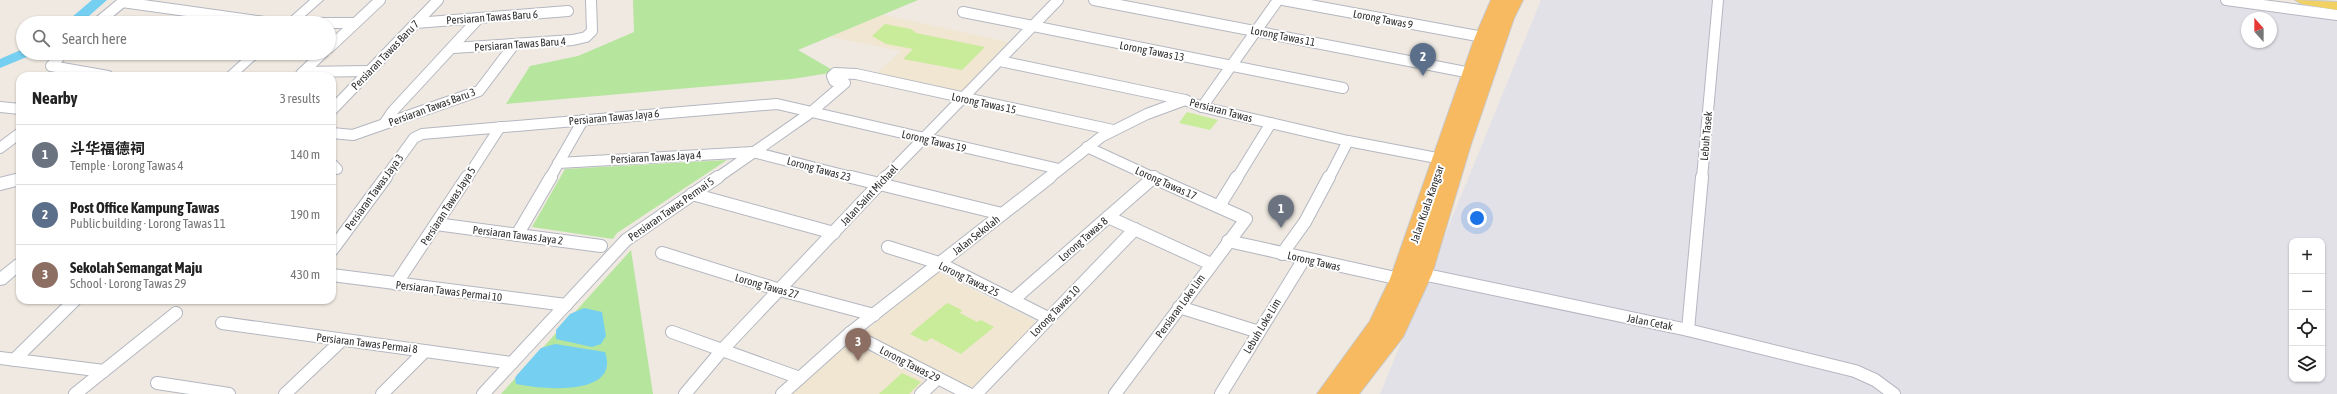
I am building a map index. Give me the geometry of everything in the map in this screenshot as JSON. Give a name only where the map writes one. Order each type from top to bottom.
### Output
[{"type":"highway","points":[[1488,0],[1491,3],[1484,18],[1490,32]]},
{"type":"highway","name":"Jalan Kuala Kangsar","points":[[1346,394],[1395,332],[1422,274],[1462,144],[1499,0]]},
{"type":"highway","name":"Jalan Kuala Kangsar","points":[[1328,394],[1380,323],[1400,279],[1471,73],[1490,32],[1515,0]]},
{"type":"main road","points":[[2302,0],[2337,6]]},
{"type":"main road","points":[[2330,0],[2337,1]]},
{"type":"street","points":[[298,16],[317,0]]},
{"type":"street","points":[[336,41],[380,0]]},
{"type":"street","name":"Persiaran Tawas Baru 7","points":[[336,106],[438,0]]},
{"type":"street","name":"Persiaran Tawas Baru 4","points":[[453,48],[513,46],[573,40],[586,37],[592,31],[591,0]]},
{"type":"street","name":"Jalan Saint Michael","points":[[685,394],[722,350],[922,139],[964,99],[1058,0]]},
{"type":"street","name":"Lorong Tawas 11","points":[[1094,0],[1471,73]]},
{"type":"street","points":[[1202,107],[1278,0]]},
{"type":"street","name":"Lorong Tawas 9","points":[[1283,0],[1490,32]]},
{"type":"street","name":"Lebuh Tasek","points":[[1688,330],[1718,0]]},
{"type":"street","points":[[2226,0],[2337,15]]},
{"type":"street","points":[[106,16],[124,1],[225,16]]},
{"type":"street","name":"Persiaran Tawas Baru 6","points":[[416,23],[568,11]]},
{"type":"street","name":"Lorong Tawas 13","points":[[963,12],[1230,67],[1342,88]]},
{"type":"street","points":[[384,124],[392,112],[453,48],[479,18]]},
{"type":"street","points":[[336,23],[355,23]]},
{"type":"street","name":"Persiaran Tawas Baru 3","points":[[336,133],[353,135],[479,91],[513,46]]},
{"type":"street","points":[[56,60],[51,65],[87,72]]},
{"type":"street","points":[[234,72],[247,60]]},
{"type":"street","points":[[303,72],[316,60]]},
{"type":"street","name":"Persiaran Tawas","points":[[1000,61],[1185,100],[1202,107],[1348,141],[1442,159]]},
{"type":"street","points":[[336,72],[370,71]]},
{"type":"street","name":"Lorong Tawas 15","points":[[845,83],[834,81],[832,75],[841,73],[856,74],[964,99],[1113,130]]},
{"type":"street","name":"Persiaran Tawas Permai 5","points":[[483,394],[626,240],[810,113],[845,83]]},
{"type":"street","name":"Jalan Sekolah","points":[[782,394],[850,333],[1087,147],[1113,130],[1147,114],[1185,100]]},
{"type":"street","name":"Persiaran Tawas Jaya 6","points":[[417,135],[777,104],[810,113]]},
{"type":"street","points":[[0,108],[16,109]]},
{"type":"street","name":"Lorong Tawas 19","points":[[810,113],[1059,169]]},
{"type":"street","points":[[517,235],[583,120]]},
{"type":"street","points":[[1219,206],[1271,123]]},
{"type":"street","name":"Persiaran Tawas Jaya 5","points":[[396,284],[500,127]]},
{"type":"street","name":"Persiaran Tawas Jaya 3","points":[[336,245],[417,135]]},
{"type":"street","points":[[0,148],[16,136]]},
{"type":"street","points":[[1282,254],[1305,222],[1348,141]]},
{"type":"street","name":"Lorong Tawas 17","points":[[1087,147],[1246,218]]},
{"type":"street","name":"Persiaran Tawas Jaya 4","points":[[558,163],[753,152]]},
{"type":"street","name":"Lorong Tawas 23","points":[[753,152],[879,185],[1002,214]]},
{"type":"street","name":"Lorong Tawas 8","points":[[1013,300],[1154,177]]},
{"type":"street","points":[[0,184],[16,180]]},
{"type":"street","points":[[692,194],[834,233]]},
{"type":"street","points":[[1108,217],[1211,264]]},
{"type":"street","name":"Persiaran Loke Lim","points":[[1115,394],[1246,218]]},
{"type":"street","name":"Persiaran Tawas Jaya 2","points":[[436,224],[601,246]]},
{"type":"street","name":"Lorong Tawas 10","points":[[976,394],[1134,229]]},
{"type":"street","name":"Lorong Tawas","points":[[1228,241],[1400,279]]},
{"type":"street","name":"Lorong Tawas 25","points":[[888,247],[939,263],[1048,318]]},
{"type":"street","name":"Lorong Tawas 27","points":[[662,253],[780,290],[874,314]]},
{"type":"street","name":"Lebuh Loke Lim","points":[[1221,394],[1304,259]]},
{"type":"street","points":[[0,280],[16,266]]},
{"type":"street","name":"Jalan Cetak","points":[[1400,279],[1422,274],[1688,330],[1855,371],[1875,380],[1894,394]]},
{"type":"street","name":"Persiaran Tawas Permai 10","points":[[336,276],[566,305]]},
{"type":"street","points":[[14,360],[71,304]]},
{"type":"street","points":[[1179,307],[1259,332]]},
{"type":"street","points":[[75,394],[176,313]]},
{"type":"street","name":"Persiaran Tawas Permai 8","points":[[222,323],[341,341],[512,363]]},
{"type":"street","points":[[672,332],[800,378]]},
{"type":"street","name":"Lorong Tawas 29","points":[[850,333],[969,394]]},
{"type":"street","points":[[285,394],[341,341]]},
{"type":"street","points":[[382,394],[425,351]]},
{"type":"street","points":[[0,358],[104,370]]},
{"type":"street","points":[[921,394],[938,378]]},
{"type":"street","points":[[157,384],[188,391],[230,394]]},
{"type":"shaded area","points":[[1541,0],[2261,0],[2317,6],[2337,11],[2337,394],[1380,394]]},
{"type":"shaded area","points":[[879,14],[1008,42],[958,96],[874,76],[901,51],[831,37]]},
{"type":"shaded area","points":[[938,272],[1039,323],[972,393],[861,335]]},
{"type":"shaded area","points":[[852,342],[925,381],[911,394],[787,394]]},
{"type":"green space","points":[[633,0],[918,0],[798,50],[836,72],[792,79],[506,104],[530,66],[578,56],[634,32]]},
{"type":"green space","points":[[885,24],[911,29],[916,33],[985,47],[962,70],[903,59],[913,49],[886,44],[872,36]]},
{"type":"green space","points":[[1187,112],[1218,120],[1210,130],[1179,123]]},
{"type":"green space","points":[[727,160],[617,233],[613,239],[532,227],[565,169]]},
{"type":"green space","points":[[631,250],[653,394],[501,394]]},
{"type":"green space","points":[[947,303],[962,310],[960,313],[977,322],[981,320],[994,327],[961,354],[931,338],[926,342],[910,334]]},
{"type":"green space","points":[[902,373],[921,382],[909,394],[879,394]]},
{"type":"water","points":[[584,308],[602,312],[606,336],[601,344],[592,347],[556,339],[556,330],[570,314]]},
{"type":"water","points":[[555,344],[605,352],[607,366],[602,376],[593,382],[563,388],[547,388],[516,384],[515,378],[517,375],[541,348]]},
{"type":"waterway","points":[[81,16],[100,0]]},
{"type":"waterway","points":[[0,64],[16,57]]},
{"type":"place","name":"Post Office Kampung Tawas","points":[[1423,76]]},
{"type":"place","name":"斗华福德祠","points":[[1281,228]]},
{"type":"place","name":"Sekolah Semangat Maju","points":[[858,361]]}]
